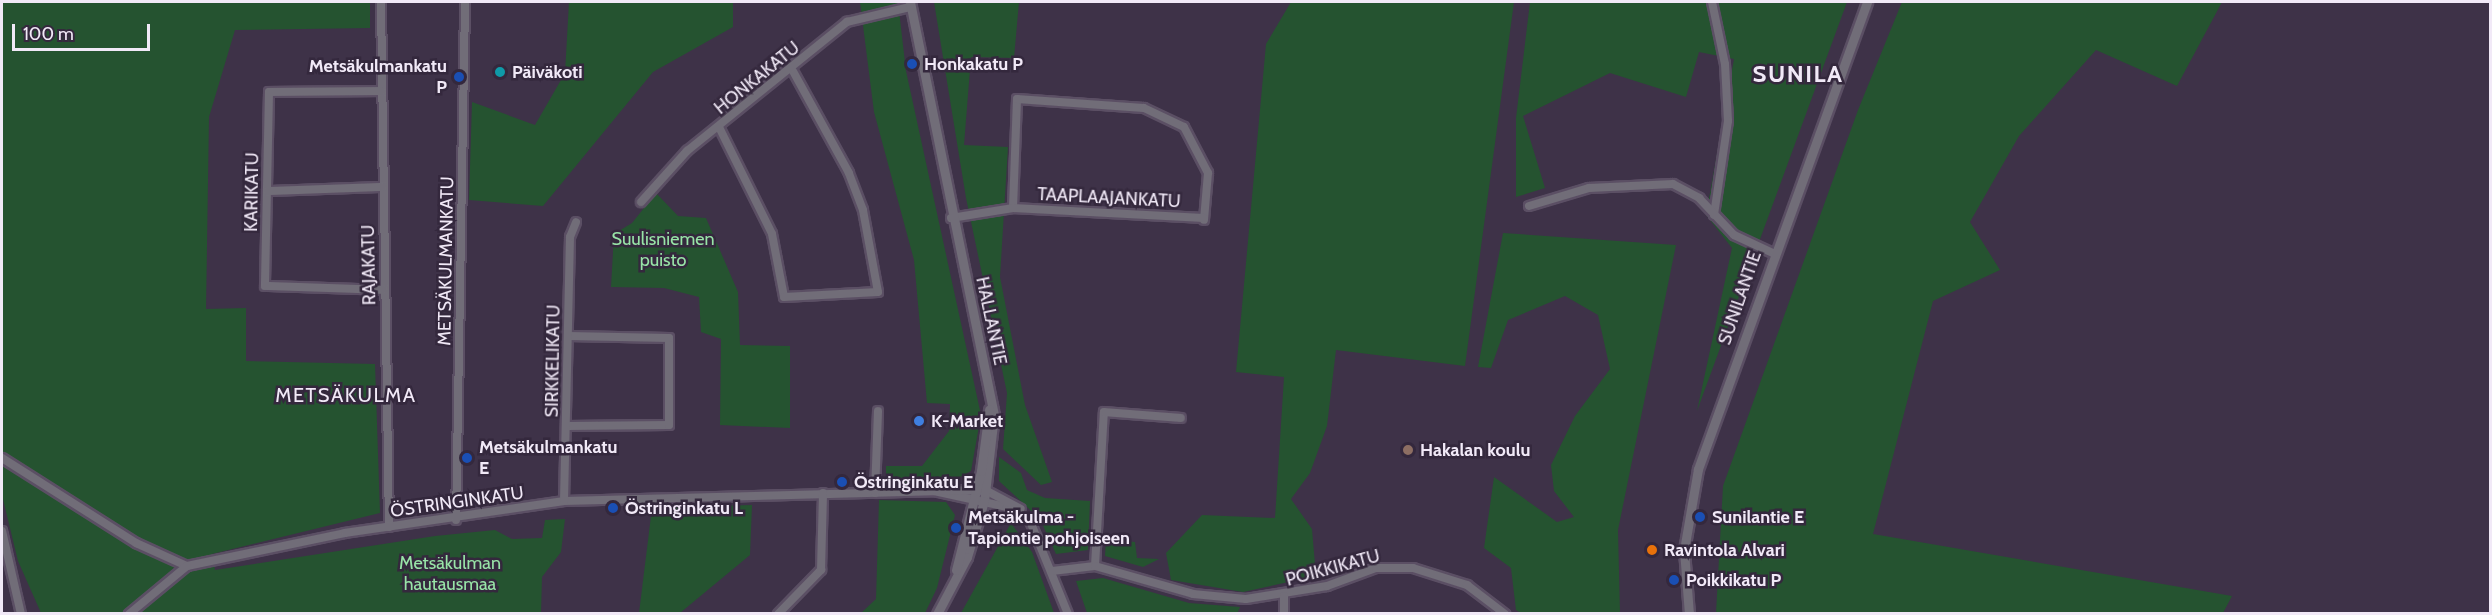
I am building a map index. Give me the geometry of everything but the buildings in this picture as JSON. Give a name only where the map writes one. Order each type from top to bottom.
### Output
[{"type":"street","name":"RAJAKATU","points":[[381,2],[389,527]]},
{"type":"street","name":"METSÄKULMANKATU","points":[[456,520],[465,2]]},
{"type":"street","points":[[1712,2],[1725,64],[1728,121],[1714,215]]},
{"type":"street","name":"SUNILANTIE","points":[[1689,614],[1684,550],[1692,494],[1773,253],[1867,2]]},
{"type":"street","name":"HONKAKATU","points":[[641,202],[663,172],[793,70],[848,22],[910,4]]},
{"type":"street","name":"HALLANTIE","points":[[910,4],[951,218],[988,387],[994,435],[986,496],[967,557],[943,603]]},
{"type":"street","points":[[719,127],[772,234],[784,297],[878,292],[862,210],[849,173],[793,70]]},
{"type":"street","name":"KARIKATU","points":[[382,90],[269,92],[265,286],[384,290]]},
{"type":"street","name":"TAAPLAAJANKATU","points":[[951,218],[1013,208],[1204,219],[1208,173],[1198,145],[1175,121],[1144,108],[1017,99],[1013,208]]},
{"type":"street","points":[[1529,206],[1588,188],[1673,184],[1699,198],[1734,236],[1773,253]]},
{"type":"street","points":[[267,191],[383,187]]},
{"type":"street","name":"SIRKKELIKATU","points":[[564,501],[570,237],[576,222]]},
{"type":"street","points":[[567,426],[669,425],[669,338],[568,336]]},
{"type":"street","points":[[937,614],[943,603],[974,500],[988,387]]},
{"type":"street","points":[[875,493],[879,411]]},
{"type":"street","points":[[1095,566],[1104,412],[1181,417]]},
{"type":"street","points":[[2,458],[136,543],[187,566],[129,614]]},
{"type":"street","points":[[934,491],[976,489],[1030,521],[1068,614]]},
{"type":"street","name":"ÖSTRINGINKATU","points":[[187,566],[389,527],[456,520],[564,501],[934,491],[974,500],[986,496]]},
{"type":"street","points":[[778,614],[821,570],[823,493]]},
{"type":"street","points":[[2,531],[21,614]]},
{"type":"street","name":"POIKKIKATU","points":[[1052,571],[1095,566],[1193,594],[1284,596],[1376,568],[1413,568],[1467,585],[1505,614]]},
{"type":"street","points":[[1284,596],[1284,614]]},
{"type":"green space","name":"Metsäkulman hautausmaa","points":[[2,2],[370,2],[370,28],[235,30],[209,117],[206,309],[246,308],[246,361],[375,364],[380,513],[212,554],[215,570],[435,536],[495,530],[512,539],[542,538],[545,520],[565,519],[561,552],[542,577],[541,613],[41,613],[18,561],[2,495]]},
{"type":"green space","points":[[569,2],[733,2],[733,27],[653,72],[543,206],[469,200],[472,102],[535,125],[565,73]]},
{"type":"green space","points":[[860,2],[898,2],[906,71],[981,415],[971,471],[951,482],[886,483],[886,466],[922,466],[949,431],[950,404],[927,403],[914,260],[874,112]]},
{"type":"green space","points":[[934,2],[1019,2],[1014,58],[971,57],[964,145],[1008,147],[1000,277],[1025,405],[1052,482],[1041,485],[1003,449],[1007,393],[966,198]]},
{"type":"green space","points":[[1291,2],[1514,2],[1465,366],[1336,350],[1327,426],[1310,473],[1291,499],[1312,529],[1316,576],[1243,592],[1171,580],[1166,553],[1202,515],[1275,518],[1284,377],[1236,372],[1266,44]]},
{"type":"green space","points":[[1530,2],[1847,2],[1697,411],[1732,248],[1706,215],[1734,59],[1699,52],[1686,97],[1610,73],[1523,116],[1545,188],[1516,197],[1516,118]]},
{"type":"green space","points":[[1902,2],[2222,2],[2177,86],[2096,50],[2019,136],[1970,222],[2000,270],[1933,301],[1873,534],[2232,596],[2223,613],[1716,613],[1723,486],[1858,110]]},
{"type":"green space","name":"Suulisniemen puisto","points":[[656,193],[678,216],[706,218],[738,292],[740,345],[790,346],[790,428],[720,425],[721,339],[701,332],[699,297],[664,288],[611,287],[614,234],[632,223]]},
{"type":"green space","points":[[1503,233],[1676,245],[1618,530],[1620,613],[1521,613],[1516,610],[1511,568],[1484,548],[1494,477],[1557,522],[1574,517],[1554,491],[1551,465],[1575,416],[1610,369],[1598,315],[1565,296],[1508,320],[1491,368],[1478,367]]},
{"type":"green space","points":[[999,457],[1021,473],[1027,490],[1045,498],[1090,501],[1088,550],[1056,554],[1040,519],[999,481]]},
{"type":"green space","points":[[879,500],[946,502],[955,515],[937,588],[925,613],[861,613],[876,599]]},
{"type":"green space","points":[[752,505],[750,555],[680,613],[639,613],[652,508]]},
{"type":"green space","points":[[1011,523],[1032,552],[1054,613],[961,613]]},
{"type":"green space","points":[[1106,539],[1135,542],[1137,558],[1159,559],[1143,567],[1105,556]]},
{"type":"green space","points":[[1103,578],[1189,603],[1240,607],[1237,614],[1087,613],[1076,581]]},
{"type":"place","name":"Honkakatu P","points":[[912,64]]},
{"type":"place","name":"Päiväkoti","points":[[500,72]]},
{"type":"place","name":"Metsäkulmankatu P","points":[[459,77]]},
{"type":"place","name":"K-Market","points":[[919,421]]},
{"type":"place","name":"Hakalan koulu","points":[[1408,450]]},
{"type":"place","name":"Metsäkulmankatu E","points":[[467,458]]},
{"type":"place","name":"Östringinkatu E","points":[[842,482]]},
{"type":"place","name":"Östringinkatu L","points":[[613,508]]},
{"type":"place","name":"Sunilantie E","points":[[1700,517]]},
{"type":"place","name":"Metsäkulma - Tapiontie pohjoiseen","points":[[956,528]]},
{"type":"place","name":"Ravintola Alvari","points":[[1652,550]]},
{"type":"place","name":"Poikkikatu P","points":[[1674,580]]},
{"type":"district","name":"SUNILA","points":[[1798,74]]},
{"type":"district","name":"METSÄKULMA","points":[[346,395]]}]
